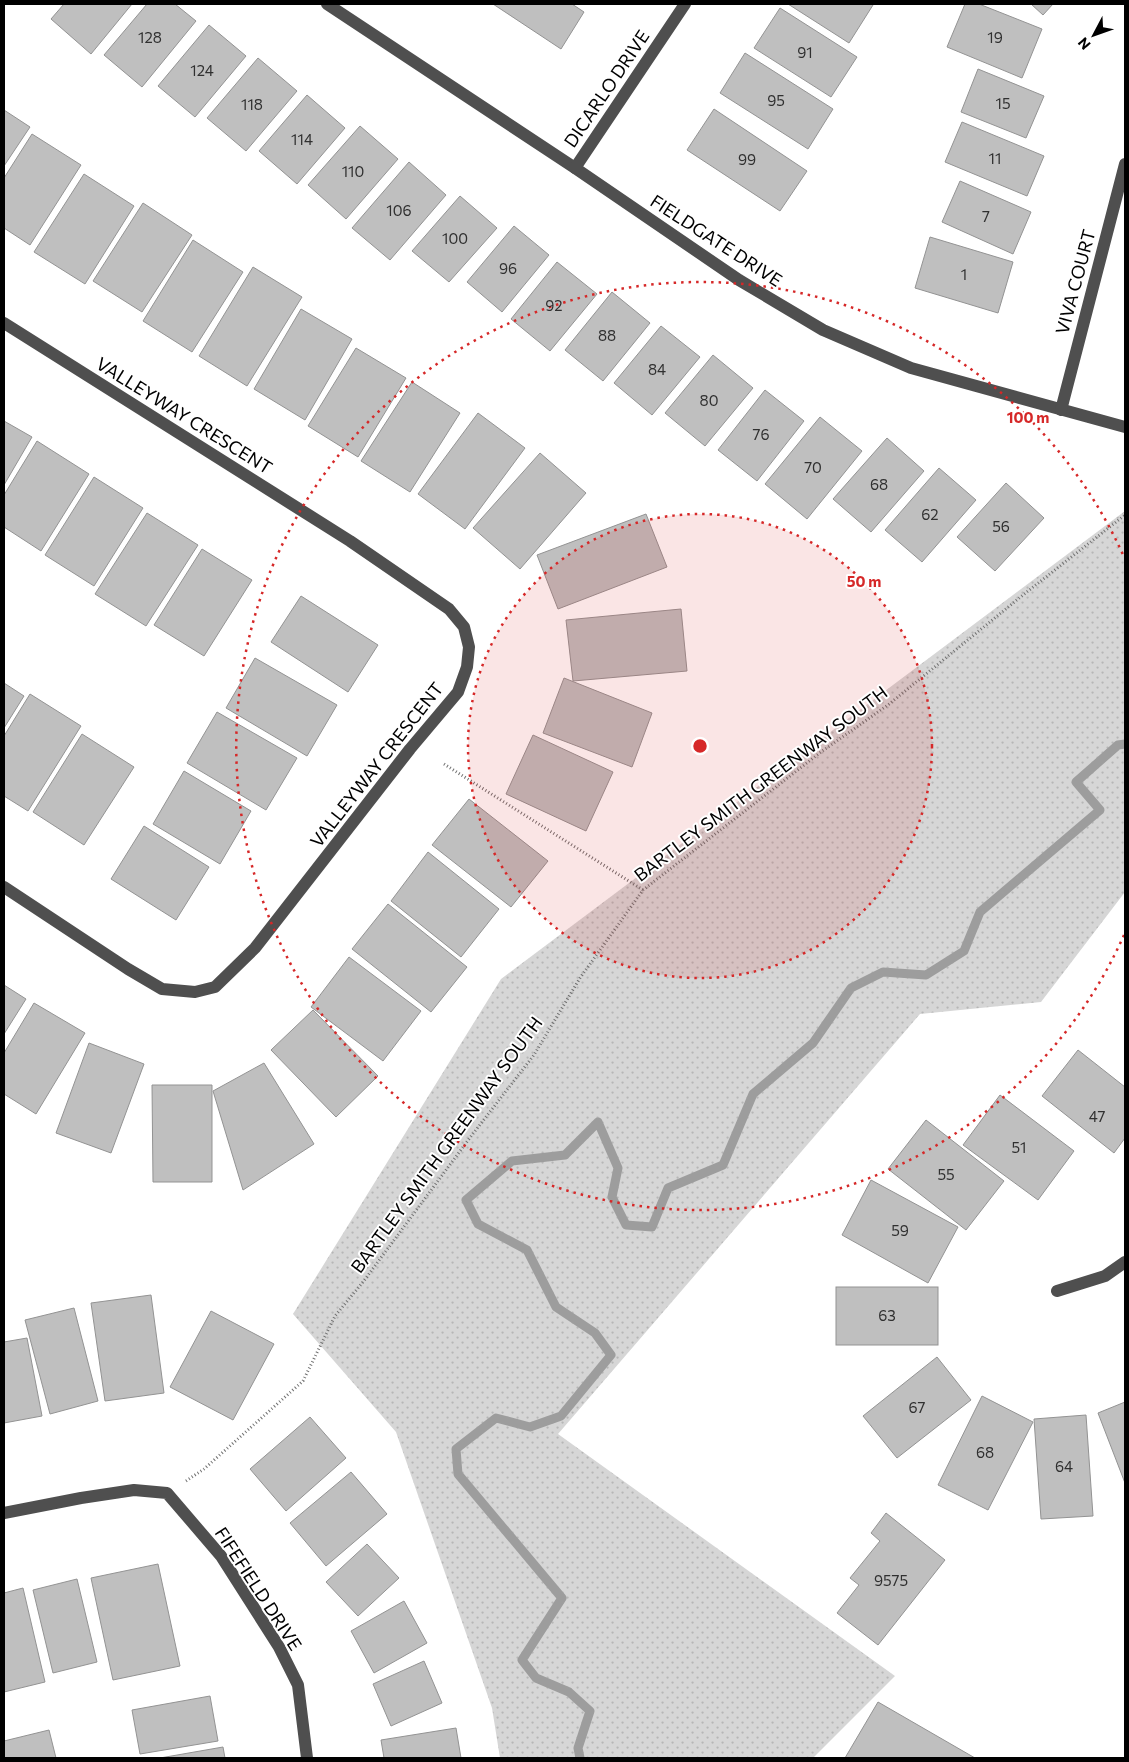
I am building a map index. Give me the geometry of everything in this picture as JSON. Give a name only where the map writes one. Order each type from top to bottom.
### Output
[{"type":"street","name":"FIELDGATE DRIVE","points":[[327,4],[575,168],[739,280],[823,330],[911,368],[1125,427]]},
{"type":"street","name":"DICARLO DRIVE","points":[[575,168],[685,4]]},
{"type":"street","name":"VIVA COURT","points":[[1061,410],[1125,164]]},
{"type":"street","name":"VALLEYWAY CRESCENT","points":[[4,323],[350,541],[449,609],[464,627],[469,647],[467,667],[458,692],[410,749],[255,948],[215,987],[195,992],[162,989],[128,969],[4,887]]},
{"type":"street","points":[[1057,1291],[1105,1276],[1125,1262]]},
{"type":"street","points":[[4,1513],[134,1490],[167,1493]]},
{"type":"street","name":"FIFEFIELD DRIVE","points":[[167,1493],[221,1556],[279,1647],[298,1685],[307,1758]]},
{"type":"path","name":"BARTLEY SMITH GREENWAY SOUTH","points":[[167,1493],[204,1470],[303,1381],[335,1316],[363,1282],[534,1055],[580,978],[643,890],[821,752],[888,705],[1125,515]]},
{"type":"path","points":[[444,764],[643,890]]},
{"type":"shaded area","points":[[1125,511],[1125,892],[1041,1002],[920,1014],[558,1434],[895,1676],[813,1758],[500,1758],[492,1708],[396,1432],[293,1314],[501,979]]},
{"type":"building","points":[[64,4],[132,4],[91,54],[51,19]]},
{"type":"building","points":[[147,4],[175,4],[196,21],[142,87],[104,55]]},
{"type":"building","points":[[493,4],[572,4],[584,12],[561,49]]},
{"type":"building","points":[[788,4],[872,4],[873,5],[849,43]]},
{"type":"building","points":[[965,4],[979,4],[1042,29],[1022,78],[947,47]]},
{"type":"building","points":[[1031,4],[1053,4],[1043,15]]},
{"type":"building","points":[[780,8],[857,57],[831,97],[754,48]]},
{"type":"building","points":[[209,25],[246,56],[195,117],[158,86]]},
{"type":"building","points":[[745,53],[833,109],[808,149],[720,93]]},
{"type":"building","points":[[258,58],[297,91],[246,151],[207,118]]},
{"type":"building","points":[[978,69],[1044,96],[1026,138],[961,112]]},
{"type":"building","points":[[307,95],[345,128],[297,184],[259,151]]},
{"type":"building","points":[[714,109],[807,171],[780,211],[687,150]]},
{"type":"building","points":[[4,110],[30,127],[4,166]]},
{"type":"building","points":[[962,122],[1044,156],[1027,196],[945,162]]},
{"type":"building","points":[[360,126],[398,159],[346,219],[308,185]]},
{"type":"building","points":[[32,134],[81,165],[30,245],[4,228],[4,178]]},
{"type":"building","points":[[409,162],[446,195],[390,260],[352,228]]},
{"type":"building","points":[[84,174],[134,206],[85,284],[34,252]]},
{"type":"building","points":[[960,181],[1031,212],[1013,254],[942,222]]},
{"type":"building","points":[[460,196],[497,228],[449,282],[412,251]]},
{"type":"building","points":[[143,203],[192,235],[142,312],[93,281]]},
{"type":"building","points":[[514,226],[549,255],[502,312],[467,282]]},
{"type":"building","points":[[930,237],[1013,262],[998,313],[915,288]]},
{"type":"building","points":[[193,240],[243,272],[192,352],[143,321]]},
{"type":"building","points":[[557,262],[597,294],[550,351],[511,319]]},
{"type":"building","points":[[253,267],[302,297],[247,386],[199,356]]},
{"type":"building","points":[[612,292],[650,323],[603,381],[565,350]]},
{"type":"building","points":[[301,309],[352,339],[305,420],[254,389]]},
{"type":"building","points":[[661,326],[700,357],[652,415],[614,383]]},
{"type":"building","points":[[356,348],[406,378],[358,457],[308,426]]},
{"type":"building","points":[[713,355],[753,388],[705,446],[665,413]]},
{"type":"building","points":[[412,382],[460,413],[410,492],[361,461]]},
{"type":"building","points":[[765,390],[804,421],[757,481],[718,450]]},
{"type":"building","points":[[478,413],[525,448],[465,529],[418,494]]},
{"type":"building","points":[[820,417],[862,451],[807,519],[765,484]]},
{"type":"building","points":[[4,421],[32,437],[4,485]]},
{"type":"building","points":[[887,438],[924,471],[871,532],[833,499]]},
{"type":"building","points":[[37,441],[89,474],[41,551],[4,527],[4,495]]},
{"type":"building","points":[[540,453],[586,493],[520,569],[473,528]]},
{"type":"building","points":[[939,468],[976,500],[922,562],[885,530]]},
{"type":"building","points":[[94,477],[143,508],[94,586],[45,555]]},
{"type":"building","points":[[1006,483],[1044,518],[995,571],[957,537]]},
{"type":"building","points":[[147,513],[198,545],[146,626],[95,594]]},
{"type":"building","points":[[646,514],[667,567],[558,609],[537,555]]},
{"type":"building","points":[[202,549],[252,580],[204,656],[154,625]]},
{"type":"building","points":[[301,596],[378,645],[348,692],[271,642]]},
{"type":"building","points":[[681,609],[687,671],[573,681],[566,620]]},
{"type":"building","points":[[255,658],[337,705],[307,756],[226,708]]},
{"type":"building","points":[[564,678],[652,713],[632,767],[543,733]]},
{"type":"building","points":[[4,683],[24,696],[4,728]]},
{"type":"building","points":[[30,694],[81,726],[28,811],[4,796],[4,736]]},
{"type":"building","points":[[217,712],[297,758],[266,810],[187,763]]},
{"type":"building","points":[[82,734],[134,767],[84,845],[33,812]]},
{"type":"building","points":[[533,735],[613,772],[586,831],[506,794]]},
{"type":"building","points":[[184,771],[251,811],[220,864],[153,824]]},
{"type":"building","points":[[469,799],[548,861],[511,907],[432,845]]},
{"type":"building","points":[[144,826],[209,867],[176,920],[111,879]]},
{"type":"building","points":[[428,852],[499,909],[461,957],[391,901]]},
{"type":"building","points":[[388,904],[467,967],[431,1012],[352,949]]},
{"type":"building","points":[[349,957],[421,1011],[383,1061],[311,1007]]},
{"type":"building","points":[[4,985],[26,999],[4,1034]]},
{"type":"building","points":[[34,1003],[85,1033],[36,1114],[4,1094],[4,1053]]},
{"type":"building","points":[[313,1010],[378,1076],[336,1117],[271,1050]]},
{"type":"building","points":[[89,1043],[144,1064],[111,1153],[56,1133]]},
{"type":"building","points":[[1078,1050],[1125,1087],[1125,1138],[1114,1153],[1042,1096]]},
{"type":"building","points":[[264,1063],[314,1144],[243,1190],[213,1091]]},
{"type":"building","points":[[152,1085],[212,1085],[212,1182],[153,1182]]},
{"type":"building","points":[[1000,1095],[1074,1151],[1038,1200],[963,1145]]},
{"type":"building","points":[[926,1120],[1004,1181],[966,1230],[888,1169]]},
{"type":"building","points":[[871,1180],[958,1227],[928,1283],[842,1235]]},
{"type":"building","points":[[836,1287],[938,1287],[938,1345],[836,1345]]},
{"type":"building","points":[[151,1295],[164,1393],[105,1401],[91,1303]]},
{"type":"building","points":[[74,1308],[98,1401],[50,1414],[25,1320]]},
{"type":"building","points":[[211,1311],[274,1344],[233,1420],[170,1387]]},
{"type":"building","points":[[27,1338],[42,1416],[4,1423],[4,1342]]},
{"type":"building","points":[[937,1357],[971,1400],[897,1458],[863,1416]]},
{"type":"building","points":[[982,1396],[1033,1422],[988,1510],[938,1485]]},
{"type":"building","points":[[1125,1402],[1125,1483],[1098,1413]]},
{"type":"building","points":[[1086,1415],[1093,1516],[1041,1519],[1034,1419]]},
{"type":"building","points":[[310,1417],[346,1458],[286,1511],[250,1469]]},
{"type":"building","points":[[351,1472],[387,1514],[326,1566],[290,1523]]},
{"type":"building","points":[[886,1513],[945,1560],[878,1645],[837,1613],[859,1585],[850,1578],[880,1541],[871,1533]]},
{"type":"building","points":[[367,1544],[399,1578],[358,1616],[326,1582]]},
{"type":"building","points":[[158,1564],[180,1666],[113,1680],[91,1578]]},
{"type":"building","points":[[77,1579],[97,1662],[53,1673],[33,1590]]},
{"type":"building","points":[[23,1588],[45,1682],[4,1692],[4,1593]]},
{"type":"building","points":[[404,1601],[427,1643],[374,1673],[351,1631]]},
{"type":"building","points":[[424,1661],[442,1703],[391,1726],[373,1684]]},
{"type":"building","points":[[210,1696],[218,1741],[140,1754],[132,1710]]},
{"type":"building","points":[[878,1702],[975,1758],[845,1758]]},
{"type":"building","points":[[456,1728],[461,1758],[384,1758],[381,1740]]},
{"type":"building","points":[[49,1730],[56,1758],[4,1758],[4,1741]]},
{"type":"building","points":[[223,1747],[225,1758],[160,1758]]},
{"type":"waterway","points":[[580,1758],[578,1748],[590,1711],[569,1692],[536,1678],[522,1660],[562,1598],[458,1474],[456,1449],[496,1418],[530,1427],[561,1416],[611,1355],[595,1333],[556,1307],[527,1250],[478,1224],[466,1200],[512,1161],[565,1155],[598,1122],[618,1168],[612,1197],[626,1225],[652,1227],[668,1188],[723,1165],[753,1094],[813,1043],[851,988],[883,972],[926,975],[964,951],[980,912],[1100,810],[1076,782],[1118,745],[1125,744]]}]
